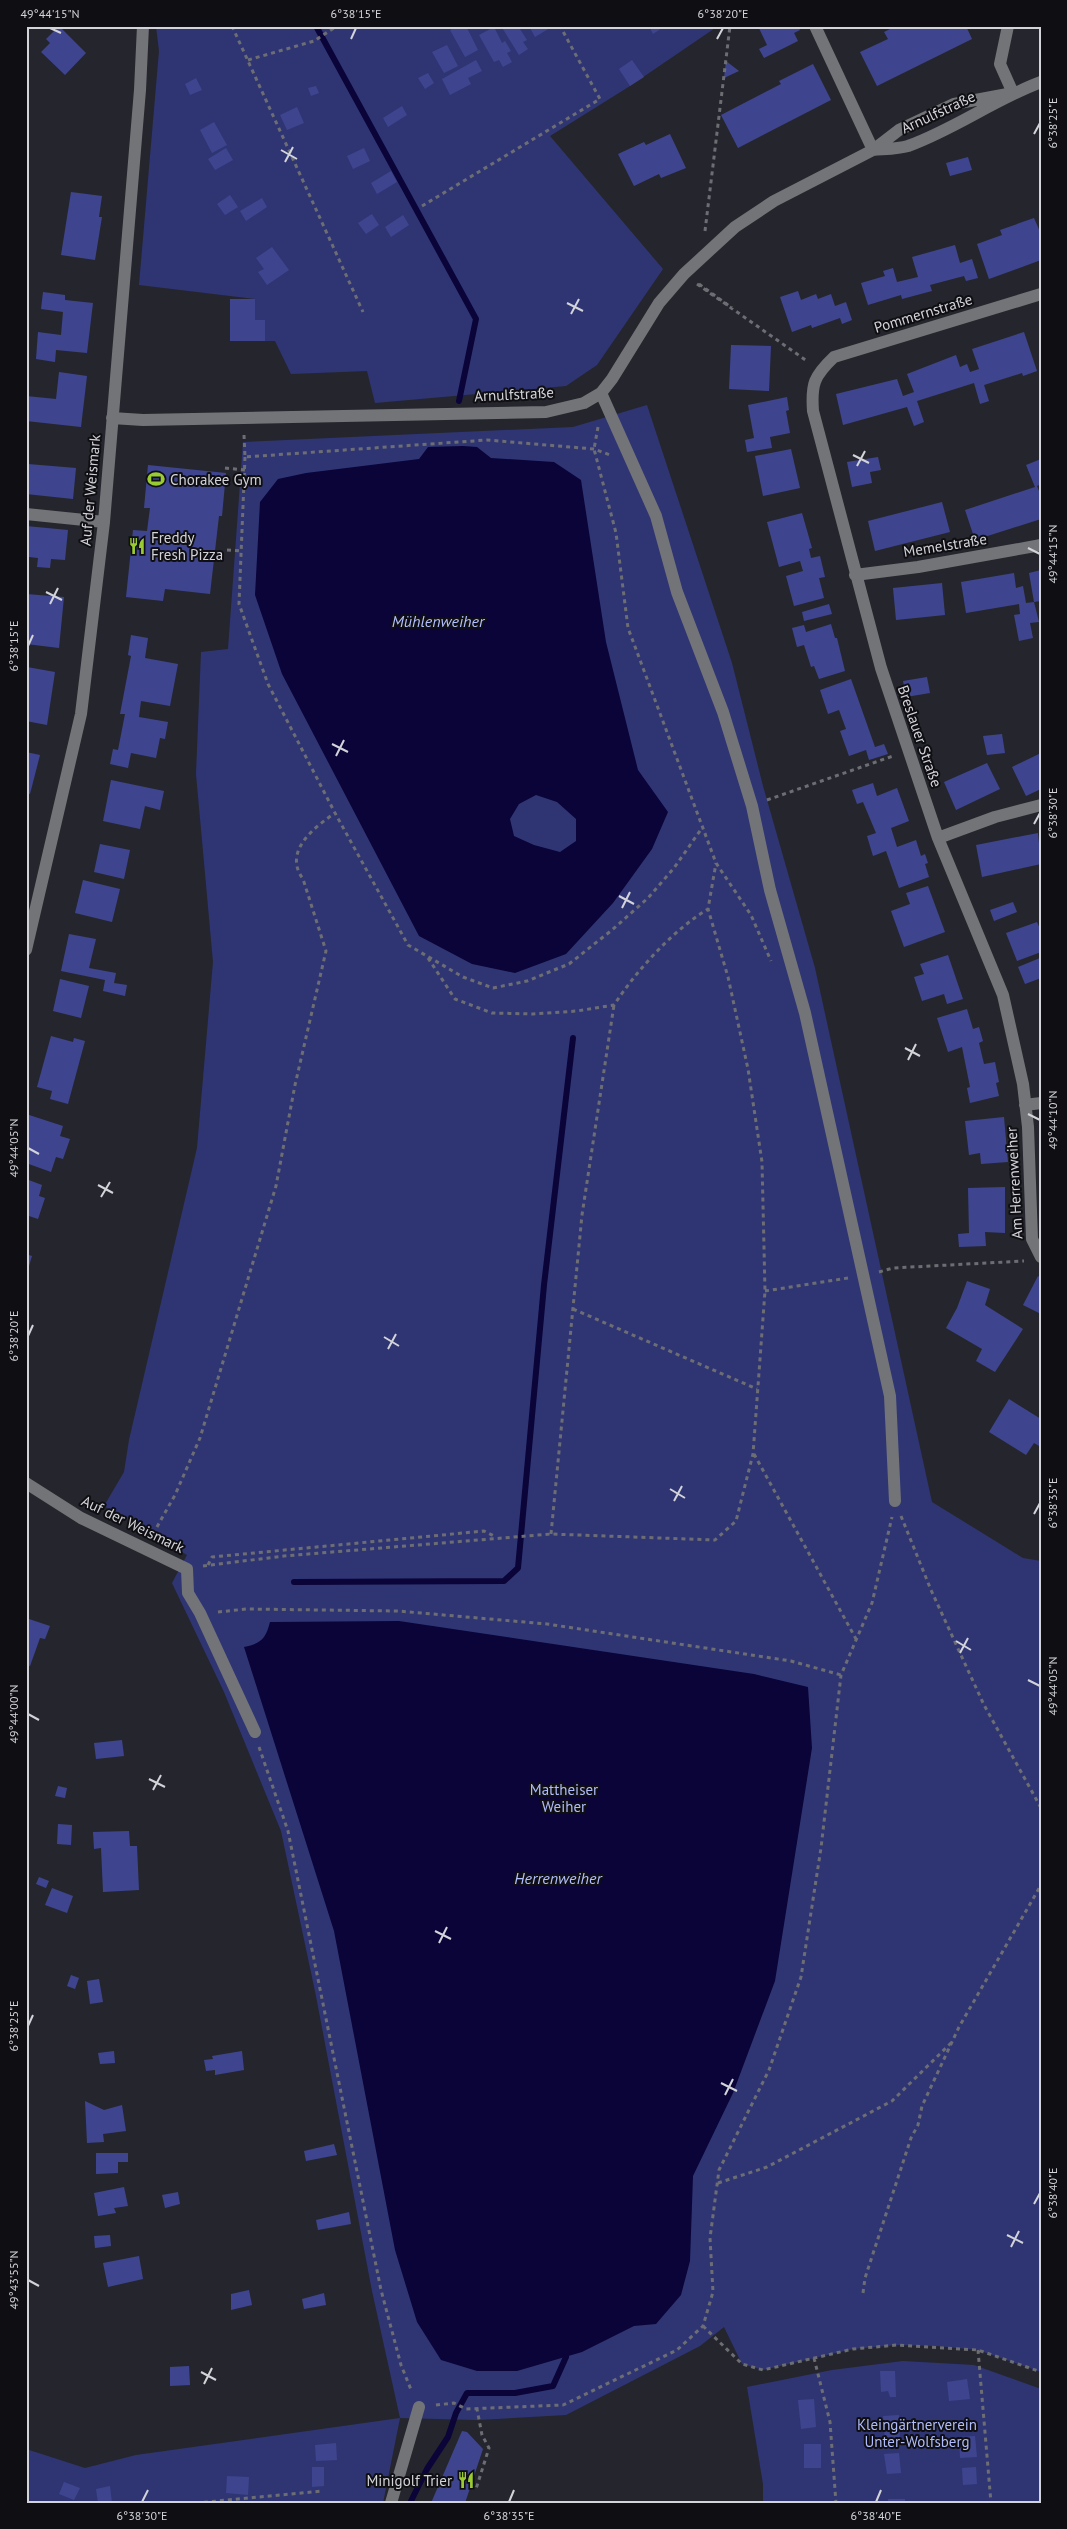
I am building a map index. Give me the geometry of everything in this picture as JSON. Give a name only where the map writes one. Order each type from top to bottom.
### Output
[{"type":"street","name":"Auf der Weismark","points":[[26,950],[81,714],[104,522],[140,90],[143,26]]},
{"type":"street","points":[[815,26],[873,150]]},
{"type":"street","points":[[1008,26],[1000,64],[1013,93],[1041,82]]},
{"type":"street","name":"Arnulfstraße","points":[[112,418],[143,420],[546,412],[584,403],[601,392],[612,379],[660,303],[684,274],[735,227],[774,201],[873,150],[898,130],[954,104],[1013,93]]},
{"type":"street","name":"Arnulfstraße","points":[[873,150],[906,146],[962,121],[1013,93]]},
{"type":"street","name":"Pommernstraße","points":[[820,371],[834,357],[1041,294]]},
{"type":"street","name":"Breslauer Straße","points":[[820,371],[811,388],[813,411],[880,668],[938,838],[1002,995],[1020,1065],[1025,1105]]},
{"type":"street","points":[[601,392],[656,516],[677,592],[723,712],[752,806],[770,890],[805,1013],[890,1396],[896,1501]]},
{"type":"street","points":[[26,514],[104,522]]},
{"type":"street","name":"Memelstraße","points":[[855,574],[918,567],[1041,546]]},
{"type":"street","points":[[938,838],[995,817],[1041,805]]},
{"type":"street","points":[[1025,1105],[1041,1102]]},
{"type":"street","name":"Am Herrenweiher","points":[[1025,1105],[1032,1239],[1040,1256]]},
{"type":"street","name":"Auf der Weismark","points":[[26,1482],[81,1518],[186,1569],[188,1594],[200,1613]]},
{"type":"street","points":[[200,1613],[255,1732]]},
{"type":"street","points":[[391,2503],[419,2407]]},
{"type":"path","points":[[232,26],[363,312]]},
{"type":"path","points":[[248,60],[314,41],[337,26]]},
{"type":"path","points":[[422,206],[600,99],[560,26]]},
{"type":"path","points":[[706,234],[704,230],[730,26]]},
{"type":"path","points":[[732,308],[728,306],[701,286],[807,361]]},
{"type":"path","points":[[608,408],[596,431],[594,449],[616,533],[628,628],[716,863],[751,914],[774,969]]},
{"type":"path","points":[[243,417],[245,470],[239,604],[268,684],[335,813],[408,945],[463,978],[493,988],[527,981],[569,964],[648,898],[674,868],[702,828]]},
{"type":"path","points":[[245,457],[487,440],[594,449]]},
{"type":"path","points":[[225,468],[245,470]]},
{"type":"path","points":[[227,550],[241,551]]},
{"type":"path","points":[[752,806],[908,753]]},
{"type":"path","points":[[145,1548],[175,1495],[200,1438],[276,1186],[294,1085],[326,951],[303,879],[296,870],[296,855],[305,838],[316,826],[335,813]]},
{"type":"path","points":[[496,1537],[484,1531],[212,1557],[208,1565],[496,1537],[551,1534],[714,1540],[736,1521],[753,1454],[765,1291],[762,1162],[748,1068],[728,976],[708,909],[716,863]]},
{"type":"path","points":[[551,1534],[582,1215],[614,1005],[630,982],[687,922],[708,909]]},
{"type":"path","points":[[428,957],[455,1000],[492,1013],[577,1012],[614,1005]]},
{"type":"path","points":[[765,1291],[862,1276],[893,1268],[1020,1262],[1040,1256]]},
{"type":"path","points":[[573,1309],[757,1390]]},
{"type":"path","points":[[753,1454],[856,1640]]},
{"type":"path","points":[[454,2403],[466,2409],[562,2405],[677,2350],[703,2326],[713,2292],[710,2238],[719,2170],[769,2070],[801,1978],[821,1848],[841,1675],[872,1603],[896,1501]]},
{"type":"path","points":[[896,1501],[931,1590],[984,1705],[1041,1808]]},
{"type":"path","points":[[200,1613],[246,1610],[398,1611],[548,1624],[791,1662],[841,1675]]},
{"type":"path","points":[[255,1732],[288,1830],[381,2290],[401,2365],[419,2407]]},
{"type":"path","points":[[863,2293],[865,2278],[908,2147],[918,2125],[922,2106],[939,2066],[959,2027],[1041,1885]]},
{"type":"path","points":[[718,2183],[767,2167],[892,2101],[954,2040]]},
{"type":"path","points":[[703,2326],[742,2364],[763,2370],[853,2349],[897,2345],[978,2350],[1041,2372]]},
{"type":"path","points":[[978,2350],[991,2503]]},
{"type":"path","points":[[814,2358],[830,2422],[836,2503]]},
{"type":"path","points":[[470,2487],[476,2490],[489,2448],[482,2435],[476,2408]]},
{"type":"path","points":[[196,2503],[323,2490]]},
{"type":"green space","points":[[156,26],[718,26],[630,86],[550,136],[663,269],[597,365],[566,386],[375,403],[367,371],[291,374],[275,341],[265,341],[265,320],[255,320],[255,299],[139,285],[159,51]]},
{"type":"green space","name":"Mattheiser Weiher","points":[[647,405],[732,663],[763,786],[815,968],[932,1502],[1023,1558],[1041,1561],[1041,2372],[978,2350],[897,2345],[853,2349],[763,2370],[742,2364],[724,2327],[700,2346],[566,2415],[477,2420],[400,2418],[372,2291],[316,1996],[281,1831],[224,1692],[172,1583],[187,1555],[104,1506],[124,1472],[129,1440],[197,1148],[213,962],[196,774],[201,652],[228,649],[243,442],[573,427]]},
{"type":"green space","name":"Kleingärtnerverein Unter-Wolfsberg","points":[[903,2361],[974,2365],[1041,2389],[1041,2503],[763,2503],[763,2484],[747,2387],[832,2370]]},
{"type":"green space","points":[[400,2418],[383,2503],[26,2503],[26,2449],[85,2468],[136,2455]]},
{"type":"water","name":"Mühlenweiher","points":[[428,447],[477,447],[491,458],[554,462],[581,480],[606,642],[638,770],[668,812],[652,849],[613,903],[566,954],[515,973],[472,964],[419,936],[282,674],[255,595],[260,502],[278,479],[306,473],[419,459]],"holes":[[[536,795],[557,802],[576,819],[576,841],[560,852],[534,845],[514,836],[510,819],[519,804]]]},
{"type":"water","name":"Herrenweiher","points":[[399,1621],[754,1674],[808,1687],[812,1748],[775,1981],[733,2093],[693,2176],[690,2261],[681,2295],[656,2324],[634,2326],[582,2352],[517,2371],[477,2371],[441,2360],[417,2322],[395,2250],[334,1931],[244,1647],[259,1642],[267,1632],[270,1622]]},
{"type":"building","points":[[59,26],[86,53],[65,75],[41,52],[50,43],[46,39]]},
{"type":"building","points":[[457,26],[466,26],[478,50],[465,57],[450,30]]},
{"type":"building","points":[[501,26],[518,26],[527,40],[523,42],[528,49],[519,55]]},
{"type":"building","points":[[529,26],[553,26],[535,37]]},
{"type":"building","points":[[649,26],[665,26],[653,34]]},
{"type":"building","points":[[758,26],[798,26],[800,30],[794,33],[798,41],[764,58],[759,49],[767,45]]},
{"type":"building","points":[[896,26],[966,26],[972,39],[877,86],[860,52],[888,39],[884,32]]},
{"type":"building","points":[[494,27],[502,43],[505,41],[511,51],[507,53],[512,62],[503,67],[499,60],[494,62],[479,35]]},
{"type":"building","points":[[447,45],[458,66],[444,73],[432,52]]},
{"type":"building","points":[[476,60],[482,71],[468,78],[471,84],[450,95],[442,79]]},
{"type":"building","points":[[632,60],[644,77],[630,86],[619,69]]},
{"type":"building","points":[[726,61],[739,71],[724,78]]},
{"type":"building","points":[[813,64],[831,100],[738,148],[721,115],[781,84],[779,81]]},
{"type":"building","points":[[428,73],[434,83],[425,89],[418,78]]},
{"type":"building","points":[[196,78],[202,90],[190,95],[185,84]]},
{"type":"building","points":[[316,86],[319,93],[311,96],[308,88]]},
{"type":"building","points":[[402,106],[407,115],[388,127],[383,118]]},
{"type":"building","points":[[297,107],[304,123],[287,130],[280,115]]},
{"type":"building","points":[[214,122],[227,145],[212,153],[200,130]]},
{"type":"building","points":[[670,134],[686,168],[661,178],[659,174],[634,186],[618,154],[644,142],[646,145]]},
{"type":"building","points":[[226,148],[233,160],[215,170],[208,159]]},
{"type":"building","points":[[364,148],[370,161],[353,169],[347,156]]},
{"type":"building","points":[[968,157],[972,170],[950,176],[946,163]]},
{"type":"building","points":[[391,171],[397,182],[377,194],[371,183]]},
{"type":"building","points":[[71,192],[102,196],[99,217],[102,217],[95,260],[61,255]]},
{"type":"building","points":[[230,195],[238,207],[225,215],[217,204]]},
{"type":"building","points":[[262,198],[267,207],[246,221],[240,211]]},
{"type":"building","points":[[372,214],[379,225],[366,234],[358,223]]},
{"type":"building","points":[[403,215],[409,225],[391,237],[385,227]]},
{"type":"building","points":[[1034,218],[1041,234],[1041,260],[989,279],[977,244],[1002,235],[1000,230]]},
{"type":"building","points":[[955,245],[960,263],[972,259],[978,278],[966,281],[964,276],[930,285],[932,291],[902,299],[901,295],[868,305],[861,283],[885,276],[883,271],[893,268],[897,282],[918,277],[912,257]]},
{"type":"building","points":[[272,247],[289,270],[267,285],[258,272],[264,269],[256,258]]},
{"type":"building","points":[[798,291],[801,300],[816,294],[818,299],[831,294],[835,306],[846,302],[852,320],[842,324],[840,318],[812,328],[811,325],[792,332],[780,297]]},
{"type":"building","points":[[43,292],[65,295],[65,300],[93,303],[87,353],[56,350],[55,362],[36,359],[38,332],[61,335],[63,312],[41,309]]},
{"type":"building","points":[[230,299],[255,299],[255,320],[265,320],[265,341],[230,341]]},
{"type":"building","points":[[1024,332],[1037,371],[1023,376],[1022,373],[984,385],[989,401],[980,404],[974,383],[917,401],[924,422],[914,426],[907,407],[843,425],[836,394],[897,379],[903,396],[914,392],[907,374],[956,355],[960,367],[967,364],[970,372],[979,369],[972,349]]},
{"type":"building","points":[[731,345],[771,346],[769,391],[729,389]]},
{"type":"building","points":[[59,372],[87,376],[81,427],[26,421],[26,396],[56,399]]},
{"type":"building","points":[[787,397],[789,410],[786,411],[790,433],[770,437],[772,448],[747,452],[745,440],[754,438],[748,405]]},
{"type":"building","points":[[791,449],[800,488],[763,496],[755,456]]},
{"type":"building","points":[[878,457],[881,470],[870,472],[872,483],[852,487],[847,462]]},
{"type":"building","points":[[1041,459],[1041,484],[1037,486],[1041,496],[1041,519],[975,540],[965,510],[1035,487],[1026,465]]},
{"type":"building","points":[[28,464],[76,468],[73,499],[26,494]]},
{"type":"building","points":[[148,465],[226,473],[222,516],[219,516],[210,594],[165,589],[163,601],[126,597],[133,530],[147,531],[150,508],[144,508]]},
{"type":"building","points":[[942,502],[950,532],[875,551],[868,521]]},
{"type":"building","points":[[802,513],[812,548],[809,549],[811,558],[820,556],[825,577],[819,578],[824,598],[794,606],[786,576],[803,571],[800,561],[779,567],[767,522]]},
{"type":"building","points":[[26,526],[68,530],[65,560],[51,559],[50,568],[37,567],[38,558],[29,557],[26,573]]},
{"type":"building","points":[[1041,570],[1041,601],[1034,602],[1029,573]]},
{"type":"building","points":[[1014,573],[1016,588],[1023,586],[1026,603],[1034,602],[1039,622],[1030,623],[1033,638],[1019,641],[1014,615],[1020,614],[1019,604],[966,613],[961,582]]},
{"type":"building","points":[[942,583],[945,615],[896,620],[893,588]]},
{"type":"building","points":[[26,594],[64,597],[59,648],[26,644]]},
{"type":"building","points":[[829,604],[832,614],[804,621],[802,612]]},
{"type":"building","points":[[831,624],[835,638],[837,638],[845,671],[819,679],[814,666],[811,667],[804,645],[797,647],[792,628],[804,625],[806,632]]},
{"type":"building","points":[[131,635],[148,638],[145,658],[178,664],[170,706],[141,701],[139,717],[168,722],[165,739],[160,738],[156,758],[131,753],[128,768],[110,764],[113,749],[118,750],[125,714],[120,714],[131,656],[128,655]]},
{"type":"building","points":[[27,667],[55,672],[47,725],[26,721]]},
{"type":"building","points":[[927,677],[930,693],[906,697],[903,681]]},
{"type":"building","points":[[851,679],[875,747],[884,744],[888,754],[869,760],[866,750],[849,756],[840,731],[846,729],[839,710],[828,714],[820,690]]},
{"type":"building","points":[[1002,734],[1005,753],[987,755],[983,736]]},
{"type":"building","points":[[26,752],[40,755],[30,794],[26,793]]},
{"type":"building","points":[[1041,753],[1041,789],[1026,796],[1012,767]]},
{"type":"building","points":[[987,763],[1000,789],[956,810],[944,782]]},
{"type":"building","points":[[111,780],[164,791],[160,810],[145,806],[140,829],[103,821]]},
{"type":"building","points":[[873,783],[877,796],[897,788],[909,821],[891,828],[897,847],[916,840],[921,856],[925,854],[928,863],[925,864],[929,877],[899,888],[886,851],[873,856],[867,836],[876,833],[863,802],[857,804],[852,790]]},
{"type":"building","points":[[1038,833],[1041,864],[982,877],[976,845]]},
{"type":"building","points":[[100,844],[130,850],[124,879],[94,872]]},
{"type":"building","points":[[83,880],[120,889],[112,922],[75,913]]},
{"type":"building","points":[[928,886],[945,932],[904,947],[891,911],[910,904],[906,893]]},
{"type":"building","points":[[1013,902],[1017,912],[994,921],[990,910]]},
{"type":"building","points":[[1037,922],[1041,931],[1041,952],[1017,961],[1006,933]]},
{"type":"building","points":[[69,934],[96,939],[89,968],[116,973],[114,983],[127,985],[125,996],[103,991],[105,980],[61,971]]},
{"type":"building","points":[[948,955],[963,999],[947,1004],[944,994],[922,1001],[914,977],[924,974],[920,964]]},
{"type":"building","points":[[1040,958],[1041,978],[1025,984],[1018,967]]},
{"type":"building","points":[[60,979],[89,986],[81,1018],[53,1011]]},
{"type":"building","points":[[967,1009],[973,1029],[979,1027],[983,1041],[979,1043],[984,1064],[995,1062],[999,1082],[996,1083],[999,1096],[970,1103],[967,1088],[970,1087],[962,1047],[948,1052],[937,1018]]},
{"type":"building","points":[[51,1036],[73,1042],[74,1038],[85,1041],[68,1104],[50,1099],[52,1091],[37,1087]]},
{"type":"building","points":[[26,1114],[63,1126],[60,1136],[70,1139],[63,1159],[56,1157],[51,1172],[26,1163]]},
{"type":"building","points":[[1004,1117],[1008,1162],[981,1164],[980,1153],[969,1155],[965,1121]]},
{"type":"building","points":[[26,1179],[42,1185],[39,1196],[45,1198],[38,1219],[26,1215]]},
{"type":"building","points":[[1005,1187],[1005,1233],[985,1232],[986,1246],[959,1247],[958,1234],[969,1233],[968,1188]]},
{"type":"building","points":[[26,1254],[32,1256],[27,1273],[26,1273]]},
{"type":"building","points":[[1038,1276],[1041,1278],[1041,1314],[1023,1305]]},
{"type":"building","points":[[967,1281],[990,1289],[985,1305],[1023,1329],[995,1372],[976,1361],[982,1349],[946,1328],[957,1308]]},
{"type":"building","points":[[1009,1399],[1041,1419],[1041,1447],[1034,1443],[1026,1455],[989,1432]]},
{"type":"building","points":[[26,1618],[50,1626],[45,1639],[40,1638],[30,1666],[26,1665]]},
{"type":"building","points":[[122,1740],[124,1756],[96,1759],[94,1743]]},
{"type":"building","points":[[58,1786],[67,1788],[65,1798],[55,1796]]},
{"type":"building","points":[[58,1824],[72,1825],[71,1845],[57,1844]]},
{"type":"building","points":[[129,1831],[130,1846],[137,1846],[139,1890],[103,1892],[101,1848],[94,1849],[93,1832]]},
{"type":"building","points":[[39,1877],[49,1881],[46,1888],[36,1884]]},
{"type":"building","points":[[52,1888],[73,1896],[67,1913],[45,1905]]},
{"type":"building","points":[[71,1975],[79,1978],[75,1989],[67,1986]]},
{"type":"building","points":[[99,1979],[103,2002],[90,2004],[87,1981]]},
{"type":"building","points":[[114,2051],[115,2063],[100,2064],[98,2053]]},
{"type":"building","points":[[242,2051],[244,2070],[215,2075],[215,2070],[206,2071],[204,2060],[213,2059],[212,2056]]},
{"type":"building","points":[[85,2101],[104,2110],[122,2105],[126,2131],[103,2134],[104,2142],[87,2143]]},
{"type":"building","points":[[334,2144],[337,2155],[306,2161],[304,2151]]},
{"type":"building","points":[[96,2153],[128,2153],[128,2162],[118,2162],[118,2173],[96,2174]]},
{"type":"building","points":[[124,2187],[128,2206],[114,2208],[116,2213],[98,2216],[94,2193]]},
{"type":"building","points":[[178,2192],[180,2204],[165,2208],[162,2195]]},
{"type":"building","points":[[349,2212],[351,2224],[318,2230],[316,2220]]},
{"type":"building","points":[[110,2235],[111,2246],[95,2248],[94,2236]]},
{"type":"building","points":[[139,2256],[143,2279],[108,2287],[103,2263]]},
{"type":"building","points":[[249,2290],[252,2305],[231,2310],[231,2294]]},
{"type":"building","points":[[324,2293],[326,2305],[304,2309],[302,2299]]},
{"type":"building","points":[[189,2366],[190,2385],[170,2386],[170,2367]]},
{"type":"building","points":[[880,2371],[895,2371],[896,2397],[890,2397],[888,2391],[881,2392]]},
{"type":"building","points":[[967,2379],[970,2399],[949,2401],[947,2382]]},
{"type":"building","points":[[814,2399],[816,2427],[801,2429],[798,2400]]},
{"type":"building","points":[[899,2415],[900,2439],[885,2440],[883,2416]]},
{"type":"building","points":[[462,2431],[467,2432],[483,2449],[465,2503],[431,2503]]},
{"type":"building","points":[[975,2436],[977,2457],[960,2458],[959,2437]]},
{"type":"building","points":[[336,2443],[337,2460],[316,2461],[315,2445]]},
{"type":"building","points":[[804,2444],[821,2444],[821,2468],[804,2468]]},
{"type":"building","points":[[899,2453],[901,2473],[887,2474],[884,2454]]},
{"type":"building","points":[[312,2467],[324,2467],[324,2486],[312,2487]]},
{"type":"building","points":[[976,2467],[977,2484],[963,2485],[962,2468]]},
{"type":"building","points":[[227,2476],[249,2477],[248,2495],[226,2493]]},
{"type":"building","points":[[64,2482],[80,2488],[74,2500],[59,2494]]},
{"type":"building","points":[[110,2486],[112,2503],[98,2503],[96,2489]]},
{"type":"building","points":[[888,2499],[905,2499],[905,2503],[888,2503]]},
{"type":"waterway","points":[[316,26],[476,319],[459,401]]},
{"type":"waterway","points":[[294,1582],[504,1581],[518,1568],[544,1285],[573,1038]]},
{"type":"waterway","points":[[410,2503],[427,2469],[448,2437],[456,2413],[467,2393],[515,2393],[553,2386],[566,2357]]},
{"type":"place","name":"Chorakee Gym","points":[[156,479]]},
{"type":"place","name":"Freddy Fresh Pizza","points":[[137,546]]},
{"type":"place","name":"Minigolf Trier","points":[[466,2480]]}]
